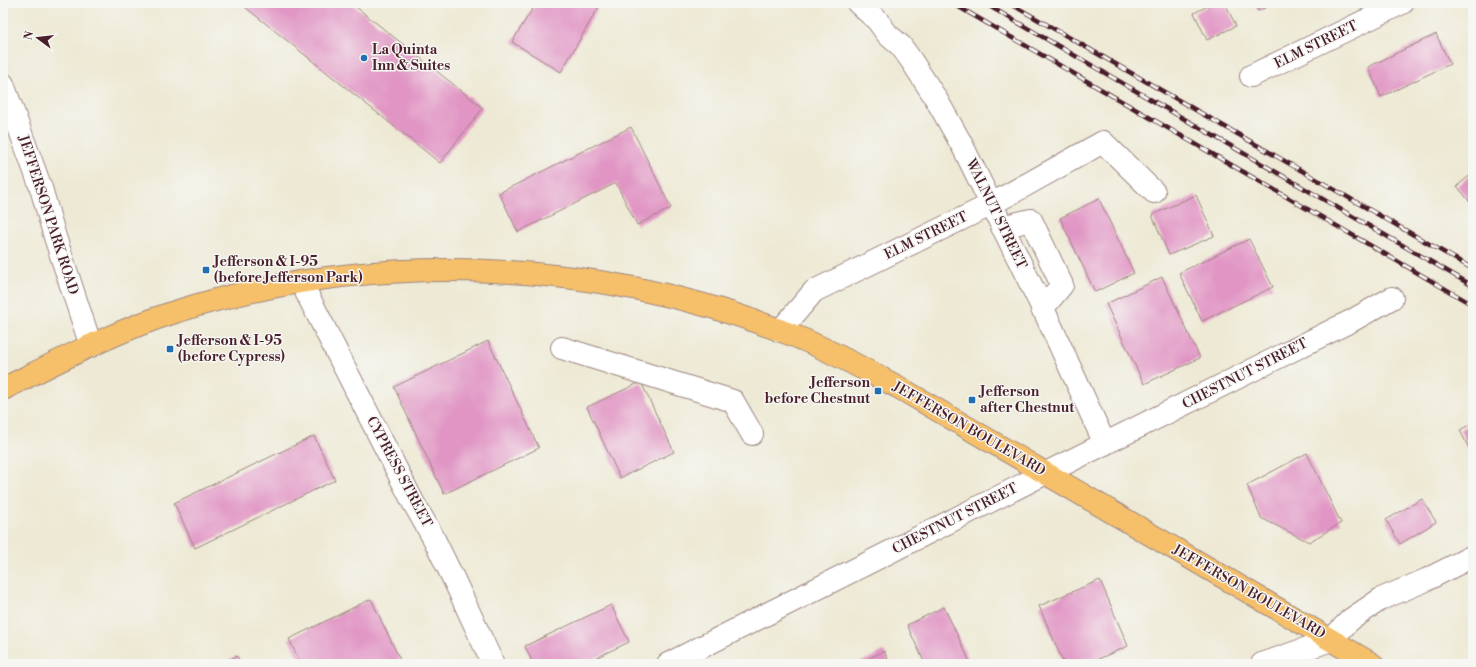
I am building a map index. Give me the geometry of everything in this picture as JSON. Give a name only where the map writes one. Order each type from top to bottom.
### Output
[{"type":"main road","name":"JEFFERSON BOULEVARD","points":[[3,388],[91,346],[148,321],[180,310],[241,294],[301,282],[385,273],[455,270],[526,273],[598,283],[666,296],[709,307],[780,331],[828,351],[892,384],[1372,664]]},
{"type":"street","name":"WALNUT STREET","points":[[858,3],[901,46],[920,73],[962,145],[1042,309],[1105,444]]},
{"type":"street","name":"ELM STREET","points":[[1251,76],[1402,3]]},
{"type":"street","name":"JEFFERSON PARK ROAD","points":[[3,84],[42,188],[55,237],[91,346]]},
{"type":"street","name":"ELM STREET","points":[[780,331],[814,290],[990,205],[1103,142],[1154,192]]},
{"type":"street","points":[[1027,184],[1031,220],[1062,285],[1042,309]]},
{"type":"street","points":[[1002,227],[1031,220]]},
{"type":"street","name":"CYPRESS STREET","points":[[301,282],[413,502],[433,537],[493,664]]},
{"type":"street","name":"CHESTNUT STREET","points":[[668,664],[1353,320],[1392,298]]},
{"type":"street","points":[[562,348],[733,401],[752,434]]},
{"type":"street","points":[[1262,664],[1331,640],[1350,620],[1381,599],[1426,580],[1473,556]]},
{"type":"building","name":"La Quinta Inn & Suites","points":[[248,3],[351,3],[483,108],[440,163],[245,7]]},
{"type":"building","points":[[536,3],[601,3],[561,72],[512,42]]},
{"type":"building","points":[[1214,3],[1225,3],[1236,26],[1207,40],[1194,13]]},
{"type":"building","points":[[1255,3],[1275,3],[1258,11]]},
{"type":"building","points":[[1436,34],[1450,64],[1381,97],[1368,67]]},
{"type":"building","points":[[631,127],[671,208],[637,225],[616,183],[518,232],[499,193]]},
{"type":"building","points":[[1473,173],[1473,206],[1457,186]]},
{"type":"building","points":[[1196,195],[1214,236],[1169,255],[1152,215]]},
{"type":"building","points":[[1099,199],[1134,273],[1095,292],[1060,218]]},
{"type":"building","points":[[1249,239],[1273,287],[1202,321],[1179,273]]},
{"type":"building","points":[[1162,277],[1200,358],[1144,384],[1106,304]]},
{"type":"building","points":[[488,341],[539,448],[444,494],[394,387]]},
{"type":"building","points":[[641,382],[674,452],[620,478],[587,407]]},
{"type":"building","points":[[1473,423],[1473,457],[1460,430]]},
{"type":"building","points":[[314,436],[335,480],[195,548],[174,503]]},
{"type":"building","points":[[1307,453],[1341,523],[1309,542],[1261,518],[1247,485]]},
{"type":"building","points":[[1422,499],[1436,522],[1400,544],[1386,520]]},
{"type":"building","points":[[1100,580],[1128,646],[1087,664],[1064,664],[1039,606]]},
{"type":"building","points":[[371,599],[402,664],[301,664],[289,639]]},
{"type":"building","points":[[611,605],[629,642],[583,664],[533,664],[525,646]]},
{"type":"building","points":[[944,607],[971,664],[925,664],[907,625]]},
{"type":"building","points":[[884,651],[890,664],[857,664]]},
{"type":"building","points":[[237,656],[241,664],[220,664]]},
{"type":"railway","points":[[952,3],[1473,305]]},
{"type":"railway","points":[[984,3],[1473,286]]},
{"type":"railway","points":[[1009,3],[1473,269]]},
{"type":"place","name":"La Quinta Inn & Suites","points":[[364,58]]},
{"type":"place","name":"Jefferson & I-95 (before Jefferson Park)","points":[[206,270]]},
{"type":"place","name":"Jefferson & I-95 (before Cypress)","points":[[170,349]]},
{"type":"place","name":"Jefferson before Chestnut","points":[[878,391]]},
{"type":"place","name":"Jefferson after Chestnut","points":[[972,400]]}]
